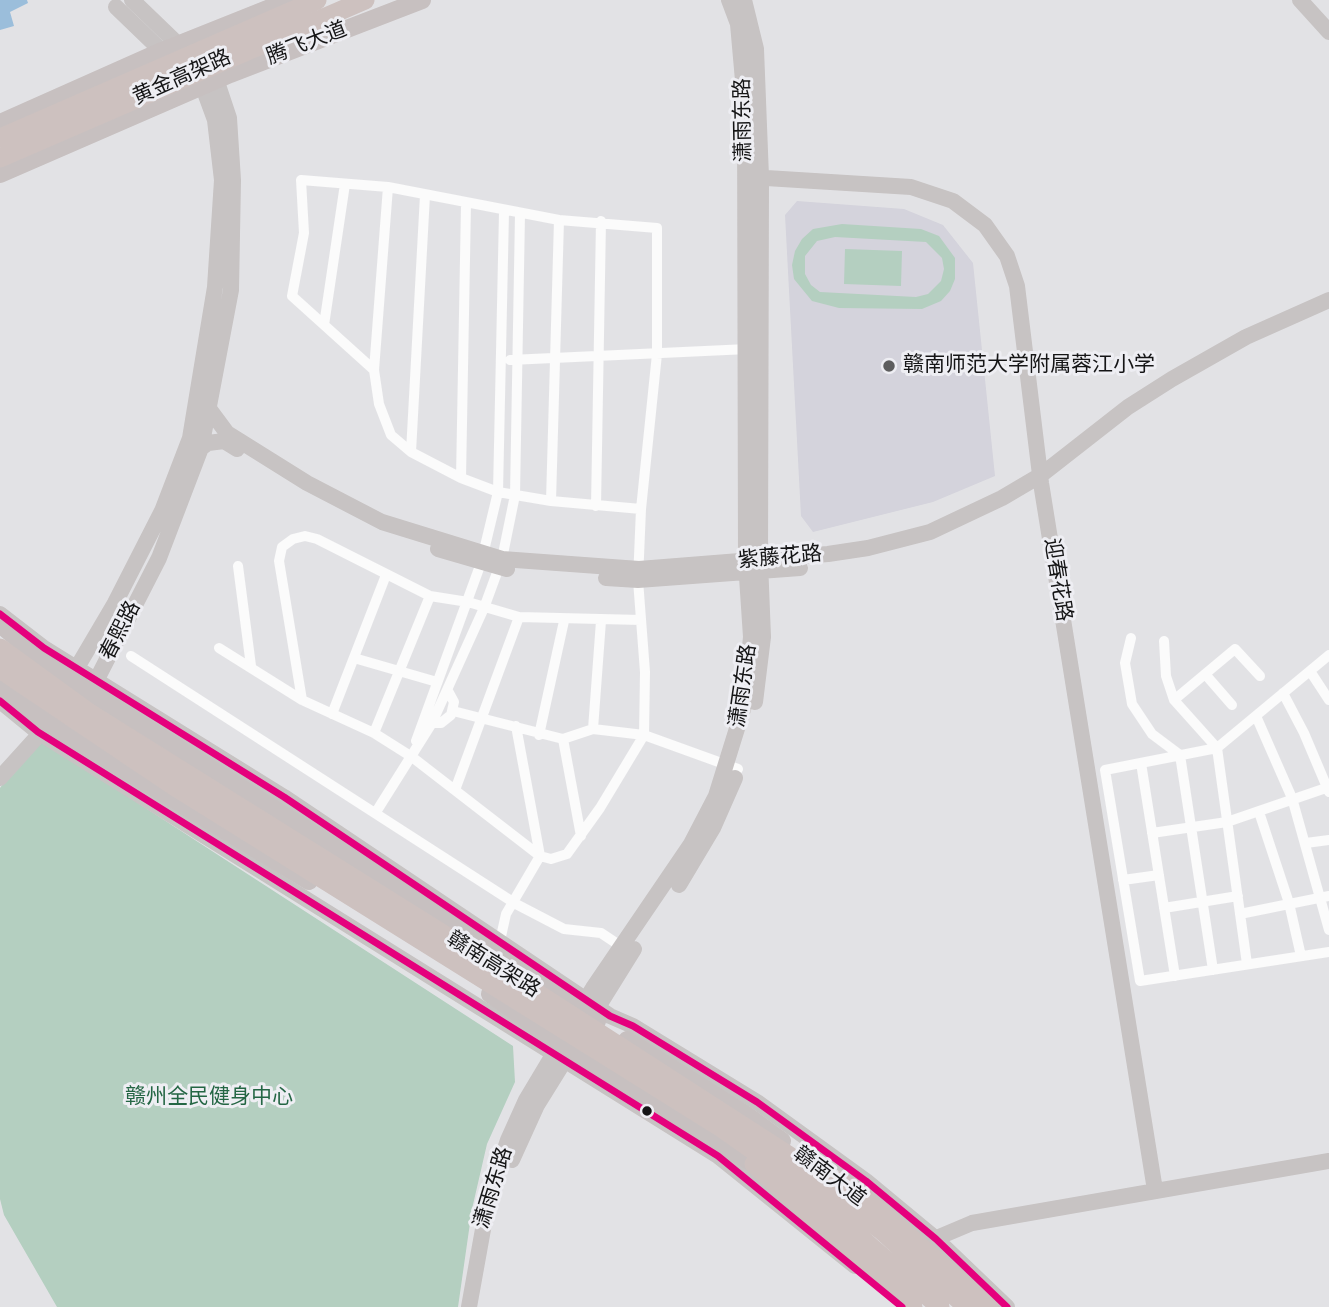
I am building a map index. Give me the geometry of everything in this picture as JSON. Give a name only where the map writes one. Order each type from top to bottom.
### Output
[{"type":"highway","name":"黄金高架路","points":[[7,135],[317,0]]},
{"type":"highway","name":"黄金高架路","points":[[7,135],[365,0]]},
{"type":"highway","name":"黄金高架路","points":[[0,159],[7,135]]},
{"type":"highway","points":[[0,167],[7,135]]},
{"type":"highway","points":[[0,633],[220,804]]},
{"type":"highway","name":"赣南高架路","points":[[0,648],[220,804]]},
{"type":"highway","name":"赣南高架路","points":[[0,669],[67,716],[220,804],[709,1110],[788,1155],[881,1230],[967,1307]]},
{"type":"highway","points":[[0,687],[91,742],[220,804]]},
{"type":"highway","points":[[709,1110],[913,1307]]},
{"type":"highway","points":[[709,1110],[796,1147],[880,1211],[989,1307]]},
{"type":"highway","name":"赣南高架路","points":[[709,1110],[940,1307]]},
{"type":"main road","points":[[7,135],[170,48],[290,0]]},
{"type":"main road","name":"腾飞大道","points":[[0,174],[207,83],[422,0]]},
{"type":"main road","name":"赣南大道","points":[[0,624],[745,1114],[855,1196],[981,1307]]},
{"type":"main road","name":"赣南大道","points":[[0,687],[47,727],[362,913],[516,1011],[563,1052],[784,1184],[927,1307]]},
{"type":"street","name":"潇雨东路","points":[[729,0],[741,49],[753,177],[754,567]]},
{"type":"street","name":"潇雨东路","points":[[589,1009],[702,849],[727,799],[733,767],[759,683],[763,637],[754,567],[748,349],[755,49],[744,0]]},
{"type":"street","points":[[1300,0],[1329,32]]},
{"type":"street","points":[[1315,0],[1329,16]]},
{"type":"street","name":"春熙路","points":[[47,727],[92,685],[159,558],[201,447],[231,289],[233,180],[229,118],[207,83],[124,4]]},
{"type":"street","name":"春熙路","points":[[47,727],[162,511],[190,438],[215,287],[222,180],[215,120],[207,83]]},
{"type":"street","name":"迎春花路","points":[[753,177],[911,187],[953,201],[985,225],[1007,256],[1017,286],[1041,479],[1154,1190]]},
{"type":"street","points":[[219,648],[302,700],[374,733],[412,757],[540,856],[551,859],[567,854],[581,836],[643,735],[639,575],[642,509],[657,354],[657,228],[600,221],[559,220],[504,212],[388,187],[301,180],[304,233],[292,296],[374,370]]},
{"type":"street","points":[[324,326],[345,184]]},
{"type":"street","points":[[388,187],[374,370],[379,404],[391,435],[411,452],[461,478],[498,492],[551,501],[642,509]]},
{"type":"street","points":[[411,452],[425,195]]},
{"type":"street","points":[[461,478],[466,204]]},
{"type":"street","points":[[412,757],[483,557],[498,492],[504,212]]},
{"type":"street","points":[[376,812],[432,723],[501,564],[514,495],[520,214]]},
{"type":"street","points":[[551,501],[559,220]]},
{"type":"street","points":[[596,506],[600,221]]},
{"type":"street","name":"紫藤花路","points":[[1041,479],[1128,407],[1172,379],[1246,337],[1329,300]]},
{"type":"street","name":"紫藤花路","points":[[207,406],[227,433],[350,505],[382,522],[501,564],[639,575],[829,565],[909,548],[958,530],[1041,479],[1176,384],[1258,339],[1329,307]]},
{"type":"street","points":[[500,360],[748,349]]},
{"type":"street","name":"紫藤花路","points":[[201,447],[208,443],[224,441],[378,530],[483,557]]},
{"type":"street","points":[[302,700],[281,577],[282,547],[293,539],[304,536],[317,539],[429,596],[519,617],[564,621],[641,620]]},
{"type":"street","points":[[238,566],[251,666]]},
{"type":"street","points":[[332,714],[386,575]]},
{"type":"street","points":[[374,733],[396,672],[429,596]]},
{"type":"street","points":[[0,614],[73,674]]},
{"type":"street","points":[[455,790],[519,617]]},
{"type":"street","points":[[539,735],[564,621]]},
{"type":"street","points":[[593,729],[601,621]]},
{"type":"street","points":[[1131,638],[1125,663],[1132,704],[1152,734],[1180,755],[1213,970]]},
{"type":"street","points":[[1164,641],[1166,676],[1174,700],[1217,748],[1248,964]]},
{"type":"street","points":[[1174,700],[1235,649],[1259,676]]},
{"type":"street","points":[[1329,655],[1217,748],[1105,770],[1140,981],[1329,952]]},
{"type":"street","points":[[131,656],[512,902],[564,929],[601,933],[622,947]]},
{"type":"street","points":[[354,658],[437,682]]},
{"type":"street","points":[[1310,671],[1329,700]]},
{"type":"street","points":[[1205,674],[1231,705]]},
{"type":"street","points":[[92,685],[284,797],[500,941],[589,1009],[757,1102],[866,1181],[936,1239],[1007,1307]]},
{"type":"street","points":[[432,723],[445,721],[453,711],[453,698],[448,691]]},
{"type":"street","points":[[1152,833],[1227,822],[1292,798],[1328,789],[1283,693]]},
{"type":"street","points":[[0,701],[47,727],[0,778]]},
{"type":"street","points":[[453,711],[516,726],[539,735],[563,738],[593,729],[643,735],[733,767]]},
{"type":"street","points":[[1256,716],[1292,798],[1325,897],[1329,930]]},
{"type":"street","points":[[500,941],[512,902],[540,856],[516,726]]},
{"type":"street","points":[[563,738],[581,836]]},
{"type":"street","points":[[1141,763],[1175,976]]},
{"type":"street","name":"潇雨东路","points":[[480,1307],[490,1238],[508,1171],[537,1105],[563,1052],[622,947],[691,844],[733,767]]},
{"type":"street","points":[[1259,812],[1289,903],[1301,956]]},
{"type":"street","points":[[1306,843],[1329,840]]},
{"type":"street","points":[[1123,880],[1159,875]]},
{"type":"street","points":[[1164,908],[1238,896]]},
{"type":"street","points":[[1240,914],[1325,897]]},
{"type":"street","name":"潇雨东路","points":[[469,1307],[481,1227],[498,1168],[526,1100],[563,1052]]},
{"type":"street","points":[[563,1052],[718,1156],[902,1307]]},
{"type":"street","points":[[914,1247],[972,1223],[1329,1161]]},
{"type":"shaded area","name":"赣南师范大学附属蓉江小学","points":[[797,201],[904,209],[943,225],[973,263],[995,476],[933,502],[813,532],[801,516],[785,215]]},
{"type":"green space","points":[[842,224],[921,229],[939,236],[955,258],[955,279],[950,291],[941,301],[922,309],[839,308],[812,301],[794,279],[792,265],[795,251],[802,239],[813,229]],"holes":[[[835,237],[926,242],[942,258],[944,269],[941,281],[928,294],[916,297],[820,292],[811,285],[805,274],[805,256],[817,241]]]},
{"type":"green space","points":[[845,249],[902,251],[901,286],[844,284]]},
{"type":"green space","name":"赣州全民健身中心","points":[[36,737],[513,1046],[515,1082],[487,1144],[472,1209],[458,1307],[57,1307],[4,1215],[0,1199],[0,788]]},
{"type":"water","points":[[0,0],[27,0],[28,3],[10,12],[14,26],[0,30]]},
{"type":"transit line","points":[[0,614],[44,648],[284,797],[610,1016],[633,1026],[757,1102],[866,1181],[936,1239],[1007,1307]]},
{"type":"transit line","points":[[0,701],[38,732],[718,1156],[902,1307]]},
{"type":"place","name":"赣南师范大学附属蓉江小学","points":[[889,366]]}]
